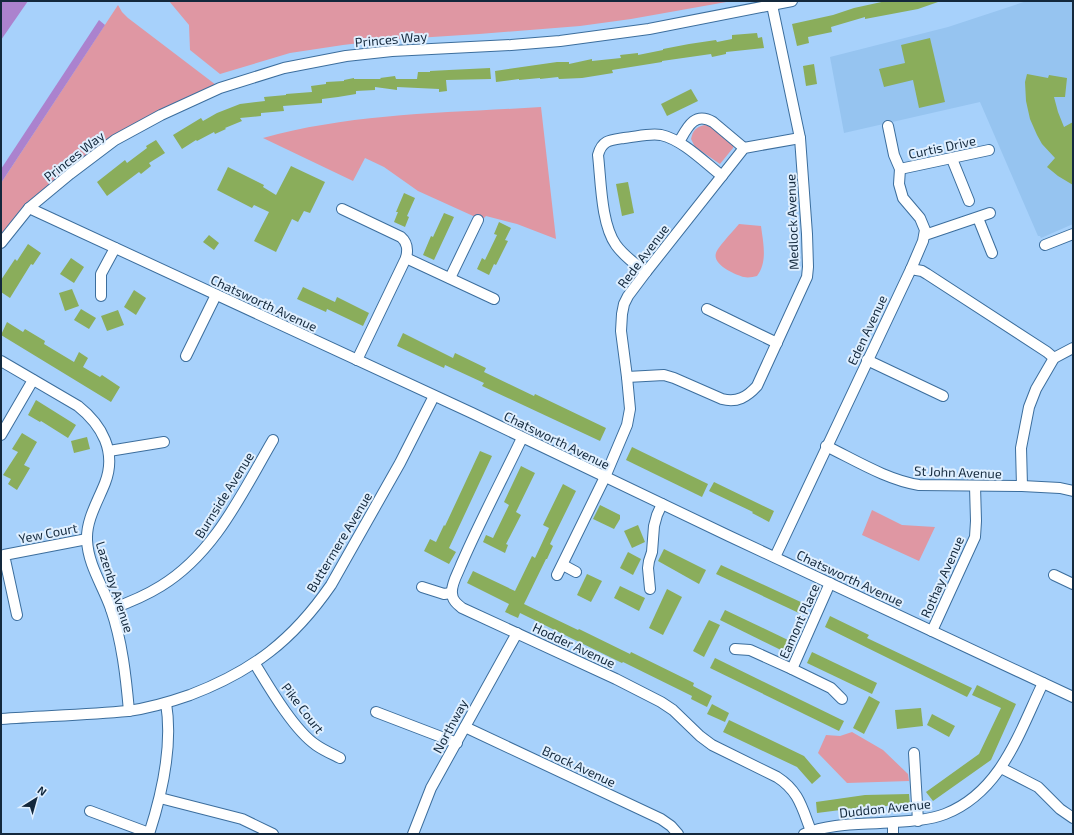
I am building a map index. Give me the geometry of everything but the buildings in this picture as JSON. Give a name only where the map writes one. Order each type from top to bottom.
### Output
[{"type":"street","name":"Princes Way","points":[[1,243],[29,208],[95,155],[132,130],[220,88],[284,68],[346,56],[392,51],[511,45],[567,40],[648,29],[792,1]]},
{"type":"street","name":"Medlock Avenue","points":[[627,377],[664,375],[730,401],[738,400],[751,393],[757,386],[807,277],[808,267],[800,138],[772,5]]},
{"type":"street","points":[[679,142],[690,124],[695,120],[701,119],[713,122],[744,148],[800,138]]},
{"type":"street","points":[[888,126],[894,155],[900,169],[899,184],[903,198],[920,218],[925,230],[925,235],[990,214]]},
{"type":"street","points":[[646,272],[628,258],[616,244],[609,231],[605,218],[598,155],[600,147],[605,142],[611,140],[660,135],[679,142],[722,176]]},
{"type":"street","name":"Rede Avenue","points":[[557,575],[605,477],[627,425],[629,417],[627,377],[622,348],[621,331],[622,314],[628,296],[744,148]]},
{"type":"street","name":"Curtis Drive","points":[[900,169],[989,150]]},
{"type":"street","points":[[952,158],[969,201]]},
{"type":"street","name":"Chatsworth Avenue","points":[[29,208],[434,396],[1073,697]]},
{"type":"street","points":[[342,209],[402,237],[408,250],[406,258],[357,360]]},
{"type":"street","points":[[978,218],[992,252]]},
{"type":"street","points":[[450,278],[478,220]]},
{"type":"street","points":[[1045,246],[1073,234]]},
{"type":"street","name":"Eden Avenue","points":[[775,556],[911,269],[925,235]]},
{"type":"street","points":[[101,296],[101,274],[115,248]]},
{"type":"street","points":[[406,258],[494,299]]},
{"type":"street","points":[[911,269],[922,271],[1054,358]]},
{"type":"street","points":[[186,356],[216,295]]},
{"type":"street","points":[[707,309],[777,343]]},
{"type":"street","points":[[1022,486],[1021,448],[1028,407],[1036,389],[1054,358],[1073,348]]},
{"type":"street","points":[[867,360],[943,396]]},
{"type":"street","name":"Lazenby Avenue","points":[[1,361],[78,406],[97,424],[104,435],[109,452],[109,466],[106,482],[93,510],[86,539],[94,570],[111,609],[123,662],[129,711]]},
{"type":"street","points":[[1,436],[33,380]]},
{"type":"street","name":"Buttermere Avenue","points":[[1,719],[129,711],[166,704],[216,685],[254,664],[299,626],[331,585],[400,463],[434,396]]},
{"type":"street","points":[[422,587],[444,594],[452,593],[452,585],[470,544],[522,438]]},
{"type":"street","name":"Burnside Avenue","points":[[111,609],[136,600],[161,587],[175,577],[204,550],[218,534],[230,515],[273,440]]},
{"type":"street","points":[[109,452],[164,442]]},
{"type":"street","name":"St John Avenue","points":[[826,446],[896,480],[919,485],[1022,486],[1060,488],[1073,491]]},
{"type":"street","name":"Rothay Avenue","points":[[932,631],[975,537],[975,486]]},
{"type":"street","points":[[650,589],[648,568],[654,542],[654,526],[662,504]]},
{"type":"street","name":"Yew Court","points":[[16,615],[4,555],[86,539]]},
{"type":"street","points":[[563,565],[576,572]]},
{"type":"street","points":[[1054,575],[1073,584]]},
{"type":"street","name":"Eamont Place","points":[[792,670],[830,583]]},
{"type":"street","name":"Hodder Avenue","points":[[452,593],[453,599],[462,608],[616,679],[661,702],[673,710],[700,736],[712,745],[777,777],[787,784],[800,801],[807,833]]},
{"type":"street","name":"Northway","points":[[412,834],[431,788],[517,633]]},
{"type":"street","name":"Eamont Place","points":[[735,649],[750,650],[831,688],[842,699]]},
{"type":"street","name":"Pike Court","points":[[254,664],[303,734],[315,744],[340,758]]},
{"type":"street","name":"Duddon Avenue","points":[[807,833],[845,824],[893,823],[918,820],[945,814],[960,807],[983,790],[1001,768],[1043,683]]},
{"type":"street","points":[[90,811],[149,833],[160,798],[165,765],[169,730],[166,704]]},
{"type":"street","points":[[376,712],[457,743]]},
{"type":"street","name":"Brock Avenue","points":[[465,727],[661,819],[671,826],[678,834]]},
{"type":"street","points":[[914,754],[918,820]]},
{"type":"street","points":[[1001,768],[1038,787],[1060,809],[1073,818]]},
{"type":"street","points":[[160,798],[242,819],[273,834]]},
{"type":"street","points":[[892,834],[893,823]]},
{"type":"shaded area","points":[[1,1],[28,1],[1,40]]},
{"type":"shaded area","points":[[169,1],[732,1],[631,19],[580,26],[385,40],[343,45],[290,53],[220,74],[190,50],[189,25]]},
{"type":"shaded area","points":[[1027,1],[1073,1],[1073,224],[1041,238],[1038,236],[980,102],[844,133],[830,57],[948,27]]},
{"type":"shaded area","points":[[118,5],[128,18],[220,88],[161,115],[70,174],[1,243],[1,183]]},
{"type":"shaded area","points":[[99,20],[105,25],[1,183],[1,169]]},
{"type":"shaded area","points":[[541,107],[556,239],[517,224],[486,216],[482,220],[418,191],[384,167],[365,158],[353,181],[263,138],[331,123],[401,115]]},
{"type":"shaded area","points":[[705,125],[710,126],[734,144],[733,148],[720,164],[695,147],[691,139],[695,129]]},
{"type":"shaded area","points":[[739,224],[761,226],[764,245],[764,258],[763,265],[757,276],[746,277],[736,274],[721,265],[716,257],[716,253],[720,247]]},
{"type":"shaded area","points":[[872,510],[902,525],[935,527],[919,561],[862,535]]},
{"type":"shaded area","points":[[852,732],[883,750],[908,774],[909,781],[847,783],[818,753],[826,735],[840,736]]}]
